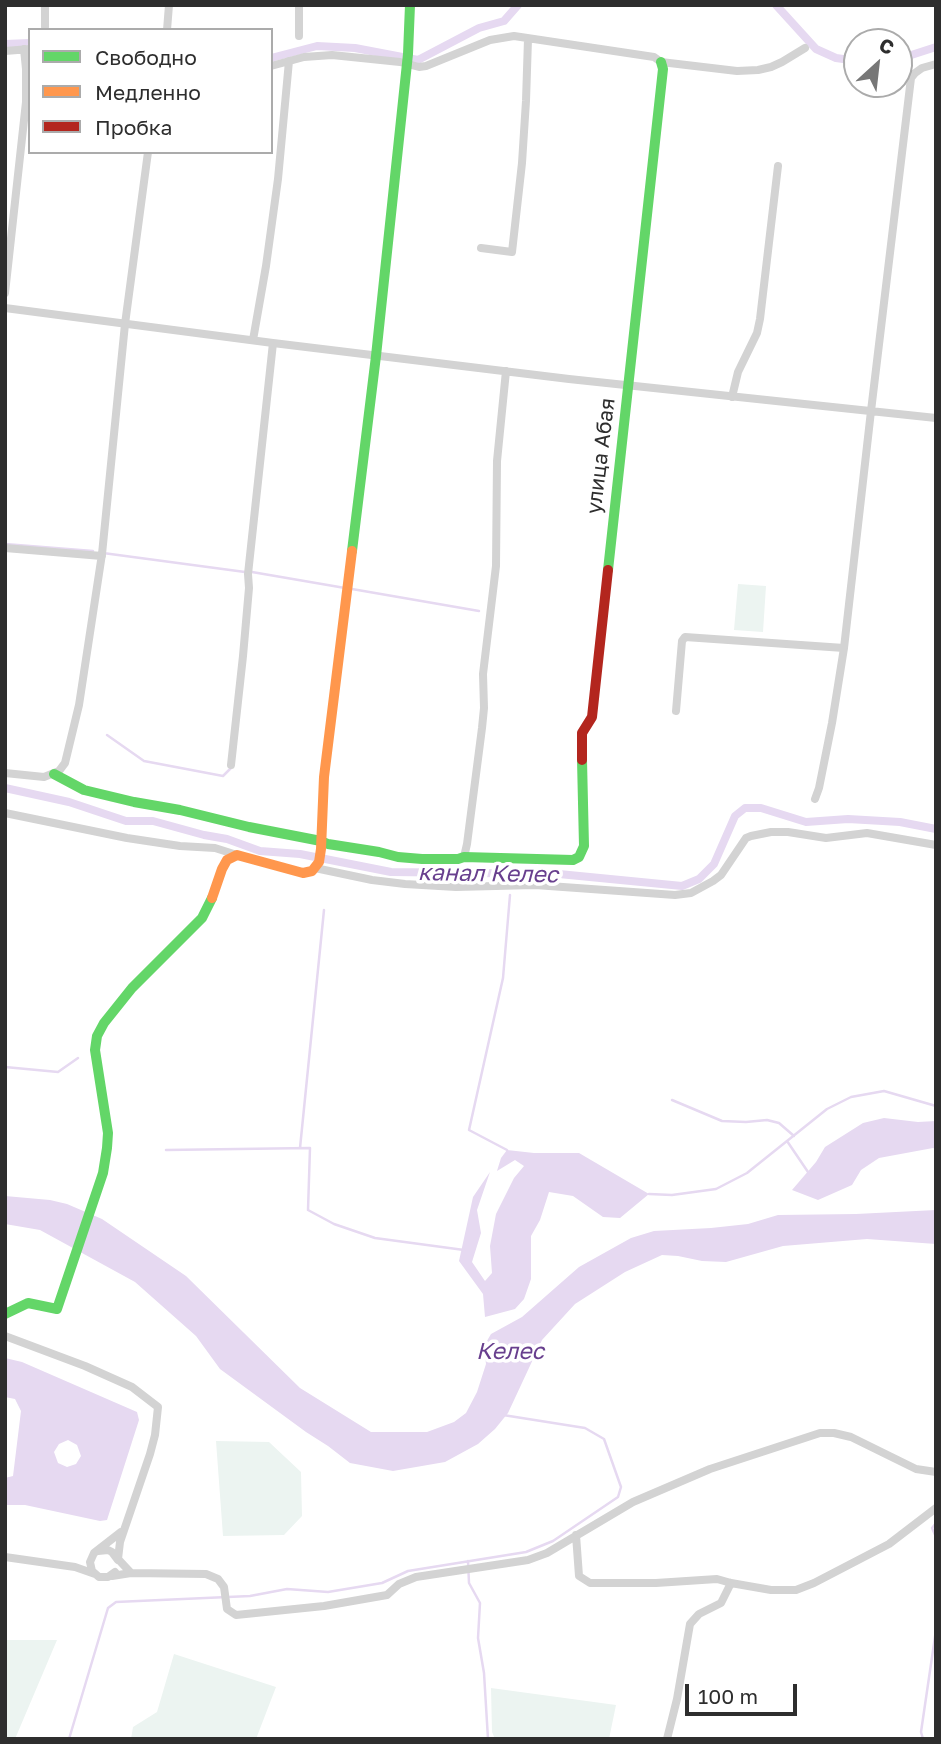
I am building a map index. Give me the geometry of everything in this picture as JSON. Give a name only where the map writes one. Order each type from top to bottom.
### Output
[{"type":"street","points":[[45,5],[46,27]]},
{"type":"street","points":[[167,28],[169,5]]},
{"type":"street","points":[[299,5],[299,36]]},
{"type":"street","points":[[5,813],[127,838],[215,848],[295,872],[308,872],[317,865],[321,845],[324,778],[376,356],[407,60],[410,5]]},
{"type":"street","points":[[273,65],[304,57],[332,55],[407,60],[419,68],[490,40],[514,36],[654,57],[662,62],[737,71],[758,70],[782,62],[805,48]]},
{"type":"street","points":[[481,248],[512,252],[522,163],[528,38]]},
{"type":"street","points":[[5,51],[27,49],[26,102],[5,293]]},
{"type":"street","points":[[253,340],[273,217],[289,61]]},
{"type":"street","name":"улица Абая","points":[[464,857],[573,860],[582,853],[584,846],[582,733],[592,716],[662,62]]},
{"type":"street","points":[[815,799],[832,723],[844,648],[911,78],[922,68],[936,64]]},
{"type":"street","points":[[5,774],[44,777],[54,774],[65,763],[79,705],[102,552],[125,324],[148,154]]},
{"type":"street","points":[[733,397],[738,372],[757,333],[760,319],[778,166]]},
{"type":"street","points":[[5,309],[628,386],[936,418]]},
{"type":"street","points":[[231,765],[273,343]]},
{"type":"street","points":[[54,774],[84,790],[180,810],[321,845],[422,859],[464,857],[484,708],[483,674],[496,566],[497,461],[506,371]]},
{"type":"street","points":[[5,548],[102,552]]},
{"type":"street","points":[[676,711],[682,641],[685,637],[844,648]]},
{"type":"street","points":[[317,865],[372,880],[405,884],[456,887],[535,885],[675,895],[691,892],[721,875],[746,838],[751,835],[788,832],[825,838],[867,833],[936,845]]},
{"type":"street","points":[[5,1314],[29,1303],[57,1310],[103,1173],[107,1148],[95,1050],[99,1030],[132,988],[202,918],[214,895],[225,862],[237,855]]},
{"type":"street","points":[[5,1336],[132,1387],[158,1407],[150,1454],[124,1530],[117,1569],[112,1576]]},
{"type":"street","points":[[5,1558],[75,1567],[103,1578],[131,1573],[206,1574],[218,1579],[224,1587],[227,1609],[236,1615],[324,1606],[387,1595],[399,1584],[416,1577],[528,1560],[547,1552],[633,1502],[697,1474],[820,1433],[851,1437],[916,1469],[936,1472]]},
{"type":"street","points":[[576,1535],[579,1576],[590,1583],[718,1579],[771,1590],[796,1590],[888,1544],[936,1508]]},
{"type":"street","points":[[75,1567],[124,1530]]},
{"type":"street","points":[[95,1574],[90,1562],[96,1552],[108,1550],[131,1573]]},
{"type":"street","points":[[667,1739],[690,1625],[699,1615],[721,1603],[731,1583]]},
{"type":"shaded area","points":[[738,584],[766,586],[763,632],[734,630]]},
{"type":"shaded area","points":[[216,1441],[269,1442],[301,1472],[302,1516],[284,1535],[223,1536]]},
{"type":"shaded area","points":[[5,1640],[57,1640],[15,1739],[5,1739]]},
{"type":"shaded area","points":[[174,1654],[276,1687],[256,1739],[131,1739],[133,1727],[157,1712]]},
{"type":"shaded area","points":[[491,1688],[616,1705],[609,1739],[495,1739],[492,1732]]},
{"type":"water","points":[[884,1118],[936,1121],[936,1149],[879,1158],[861,1170],[852,1185],[818,1200],[792,1190],[825,1147],[863,1123]]},
{"type":"water","points":[[507,1150],[579,1153],[649,1194],[620,1218],[603,1217],[573,1196],[549,1192],[540,1220],[531,1236],[531,1279],[524,1299],[515,1309],[485,1317],[483,1294],[459,1261],[473,1197],[490,1172],[477,1210],[481,1233],[472,1262],[485,1281],[492,1273],[490,1246],[496,1214],[514,1178],[524,1166],[515,1160],[497,1171]]},
{"type":"water","name":"Келес","points":[[5,1196],[67,1204],[102,1219],[186,1276],[300,1388],[371,1432],[427,1432],[454,1422],[466,1413],[477,1392],[486,1364],[484,1346],[491,1334],[522,1317],[579,1267],[631,1238],[654,1231],[748,1224],[778,1215],[936,1210],[936,1244],[867,1239],[783,1246],[726,1262],[662,1255],[625,1272],[575,1304],[542,1340],[508,1413],[478,1444],[445,1462],[393,1471],[350,1463],[220,1369],[196,1336],[135,1282],[40,1230],[5,1224]]},
{"type":"water","points":[[5,1358],[22,1362],[137,1412],[139,1420],[107,1520],[100,1521],[25,1505],[5,1505],[5,1478],[13,1476],[21,1411],[15,1399],[5,1397]],"holes":[[[68,1440],[77,1445],[81,1456],[76,1464],[67,1467],[58,1463],[54,1452],[59,1444]]]},
{"type":"waterway","points":[[273,57],[317,46],[355,48],[418,60],[479,28],[504,21],[518,5]]},
{"type":"waterway","points":[[776,5],[816,49],[843,59]]},
{"type":"waterway","points":[[5,44],[28,43]]},
{"type":"waterway","points":[[913,54],[936,47]]},
{"type":"waterway","points":[[5,544],[93,551]]},
{"type":"waterway","points":[[103,553],[245,572]]},
{"type":"waterway","points":[[252,572],[345,588]]},
{"type":"waterway","points":[[352,589],[479,611]]},
{"type":"waterway","points":[[107,735],[144,761],[223,776],[232,767]]},
{"type":"waterway","name":"канал Келес","points":[[5,788],[69,802],[126,821],[153,821],[227,839],[260,851],[300,854],[391,872],[559,874],[682,886],[699,879],[714,864],[735,816],[745,808],[761,808],[806,822],[848,819],[900,822],[936,829]]},
{"type":"waterway","points":[[507,1150],[469,1130],[503,978],[510,895]]},
{"type":"waterway","points":[[300,1148],[324,910]]},
{"type":"waterway","points":[[5,1067],[58,1072],[78,1058]]},
{"type":"waterway","points":[[649,1194],[672,1195],[716,1189],[747,1173],[827,1109],[851,1097],[884,1091],[936,1106]]},
{"type":"waterway","points":[[672,1100],[722,1121],[767,1120],[779,1123],[794,1136]]},
{"type":"waterway","points":[[787,1141],[808,1172]]},
{"type":"waterway","points":[[166,1150],[310,1148],[308,1210],[334,1224],[375,1238],[464,1250]]},
{"type":"waterway","points":[[69,1739],[108,1608],[116,1602],[250,1596],[287,1589],[328,1592],[382,1583],[408,1571],[526,1552],[553,1541],[618,1497],[621,1487],[604,1439],[585,1428],[503,1415]]},
{"type":"waterway","points":[[936,1523],[932,1528],[936,1537]]},
{"type":"waterway","points":[[468,1561],[469,1583],[480,1603],[478,1638],[484,1673],[488,1739]]},
{"type":"waterway","points":[[923,1739],[921,1732],[936,1630]]},
{"type":"traffic: fast","points":[[352,551],[376,356],[408,54],[410,5]]},
{"type":"traffic: fast","points":[[608,570],[663,69],[661,62]]},
{"type":"traffic: fast","points":[[54,774],[84,790],[398,857],[573,860],[579,857],[584,846],[582,760]]},
{"type":"traffic: fast","points":[[5,1314],[28,1303],[57,1309],[103,1173],[107,1148],[108,1133],[95,1050],[97,1036],[132,988],[202,918],[212,898]]},
{"type":"traffic: slow","points":[[212,898],[227,860],[237,855],[303,873],[312,871],[319,862],[324,777],[352,551]]},
{"type":"traffic: jam","points":[[582,760],[582,733],[592,717],[608,570]]}]
